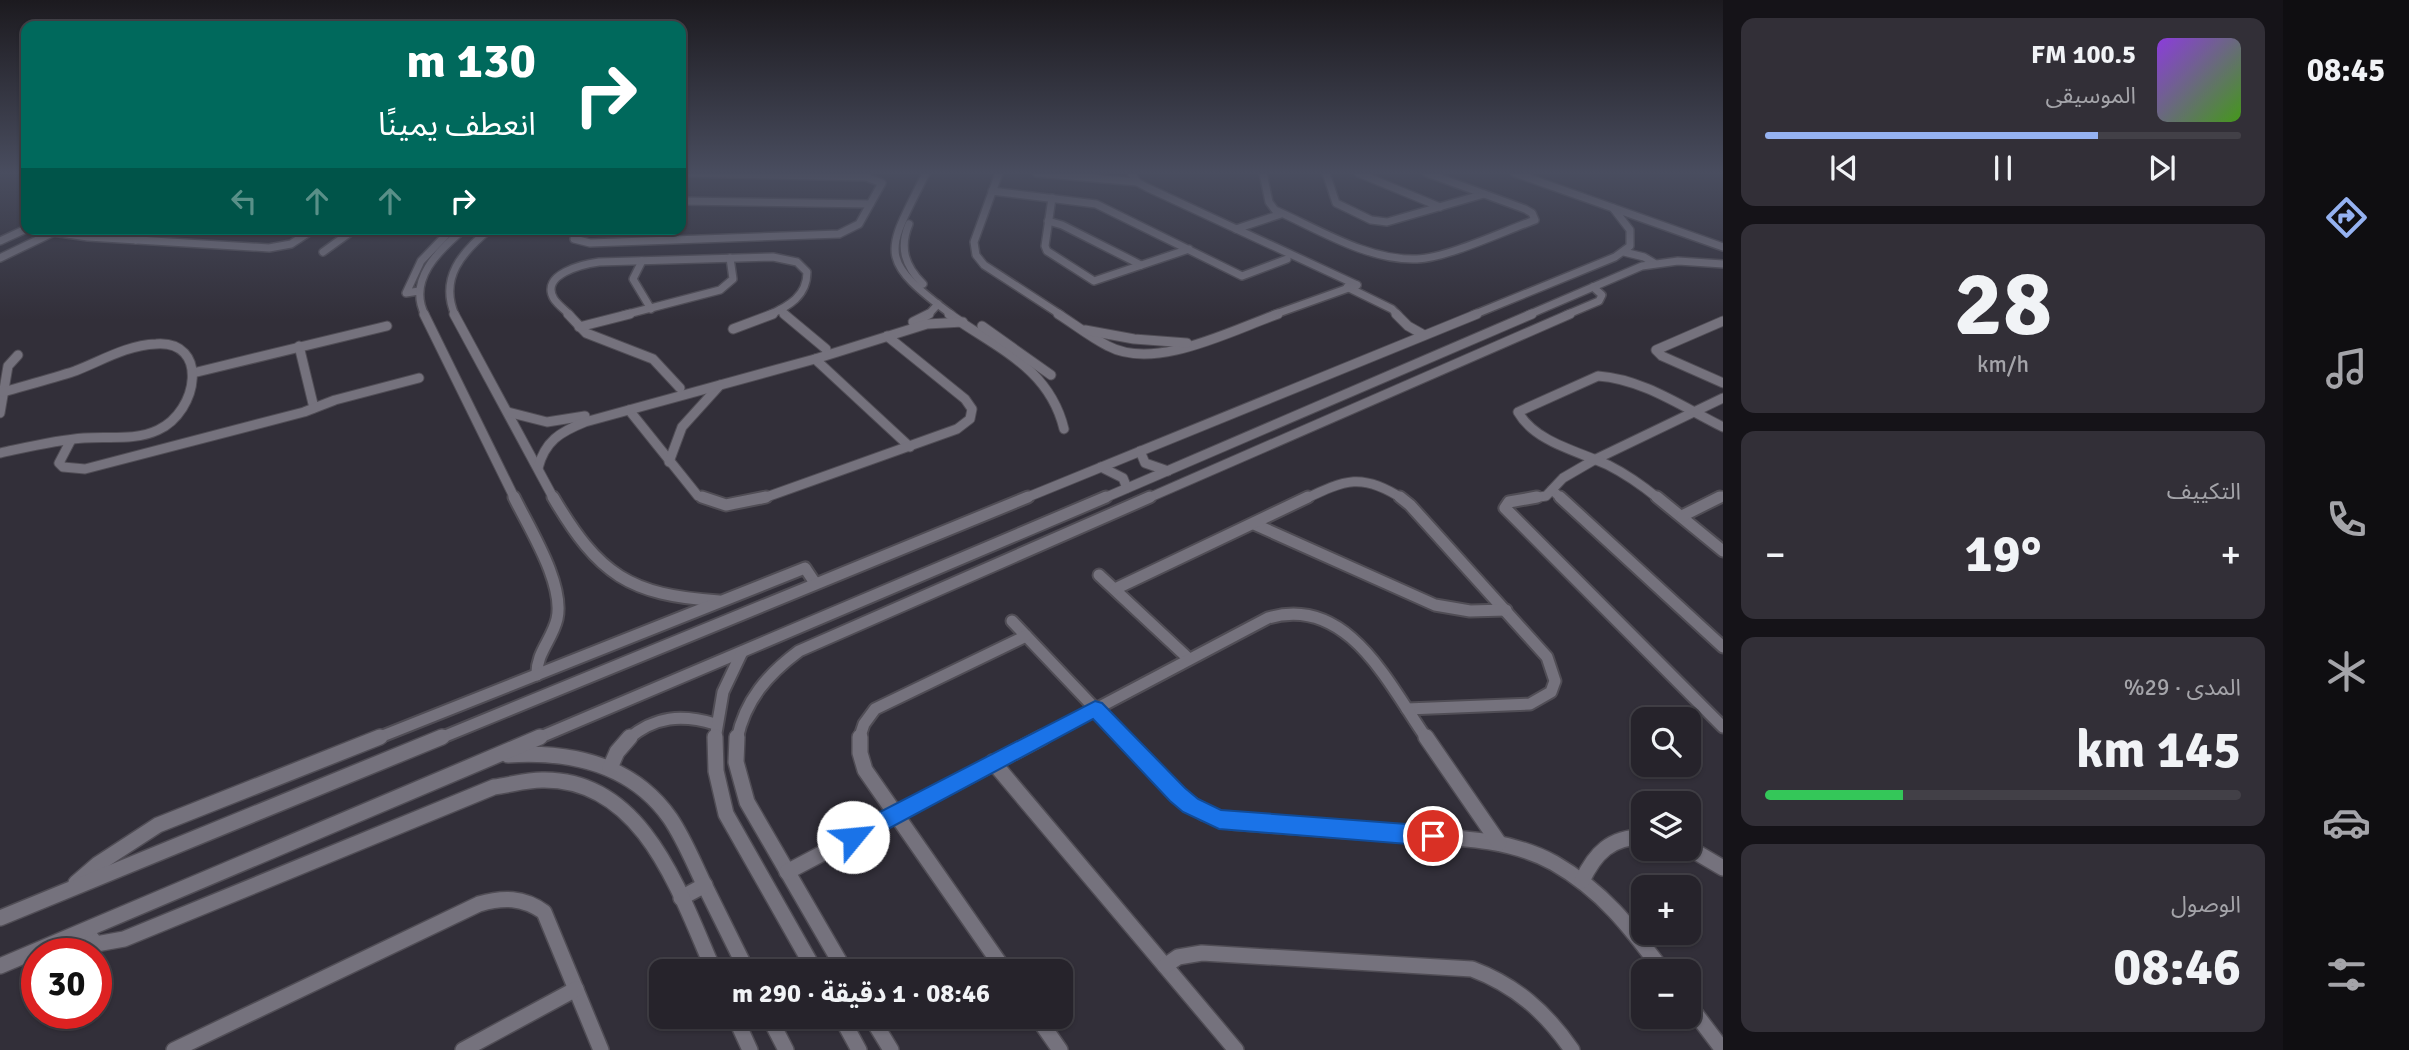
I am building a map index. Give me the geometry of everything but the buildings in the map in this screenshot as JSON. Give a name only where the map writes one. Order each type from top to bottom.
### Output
[{"type":"street","points":[[573,235],[574,239],[590,243],[830,235],[855,228],[859,222]]},
{"type":"street","points":[[902,222],[893,251],[899,267],[939,304],[1040,378],[1058,407],[1064,429]]},
{"type":"street","points":[[911,222],[903,239],[902,252],[907,265],[929,289],[1051,375],[1040,378]]},
{"type":"street","points":[[980,222],[975,235],[976,255],[993,273],[1109,347],[1137,355],[1165,354],[1353,287]]},
{"type":"street","points":[[1048,222],[1045,246],[1047,251],[1094,281],[1189,249]]},
{"type":"street","points":[[1052,222],[1142,265]]},
{"type":"street","points":[[1134,222],[1242,276],[1287,259]]},
{"type":"street","points":[[1221,222],[1353,287],[1392,309],[1408,326],[1424,335]]},
{"type":"street","points":[[1236,229],[1257,222]]},
{"type":"street","points":[[1300,222],[1377,254],[1397,257],[1432,257],[1529,222]]},
{"type":"street","points":[[0,918],[1624,252],[1630,246],[1632,235],[1625,222]]},
{"type":"street","points":[[1652,222],[1723,247]]},
{"type":"street","points":[[0,235],[21,225]]},
{"type":"street","points":[[0,241],[21,231]]},
{"type":"street","points":[[0,252],[40,235]]},
{"type":"street","points":[[0,258],[43,235]]},
{"type":"street","points":[[94,235],[275,248],[291,244],[305,235]]},
{"type":"street","points":[[136,240],[144,235]]},
{"type":"street","points":[[323,252],[347,235]]},
{"type":"street","points":[[450,235],[431,261],[419,291],[424,318],[465,394],[518,511],[544,559],[556,592],[558,616],[537,656],[537,675]]},
{"type":"street","points":[[462,235],[477,239]]},
{"type":"street","points":[[482,235],[454,267],[448,284],[449,299],[538,468],[582,542],[594,559],[613,575],[638,587],[667,596],[722,601]]},
{"type":"street","points":[[1269,247],[1287,259],[1353,287]]},
{"type":"street","points":[[1624,252],[1644,257],[1654,263]]},
{"type":"street","points":[[579,327],[725,288],[733,279],[730,258]]},
{"type":"street","points":[[680,388],[653,359],[600,340],[579,327],[551,294],[552,285],[557,278],[587,264],[642,261],[784,258],[804,266],[807,273],[804,288],[795,299],[780,310],[733,329]]},
{"type":"street","points":[[642,261],[633,279],[651,309]]},
{"type":"street","points":[[0,966],[1291,419],[1593,287],[1654,263],[1687,261],[1723,264]]},
{"type":"street","points":[[838,959],[740,784],[735,746],[738,724],[746,705],[760,684],[778,666],[799,651],[1599,301],[1602,295],[1593,287]]},
{"type":"street","points":[[508,412],[540,421],[564,421],[826,349],[920,320],[939,304]]},
{"type":"street","points":[[780,310],[826,349]]},
{"type":"street","points":[[1723,321],[1656,350],[1662,356],[1723,383]]},
{"type":"street","points":[[538,468],[546,444],[555,436],[585,422],[815,359],[927,324],[963,322]]},
{"type":"street","points":[[193,373],[387,326]]},
{"type":"street","points":[[1078,329],[1135,339],[1196,343]]},
{"type":"street","points":[[629,410],[698,496],[716,503],[741,504],[910,447],[965,424],[970,419],[972,409],[965,399],[887,336]]},
{"type":"street","points":[[0,453],[71,440],[143,434],[163,428],[192,394],[193,373],[189,362],[175,347],[159,343],[3,392]]},
{"type":"street","points":[[299,346],[314,408]]},
{"type":"street","points":[[0,413],[3,372],[18,355]]},
{"type":"street","points":[[815,359],[910,447]]},
{"type":"street","points":[[1723,427],[1626,381],[1606,375],[1598,376],[1518,412],[1525,423],[1545,436],[1636,481],[1723,551]]},
{"type":"street","points":[[71,440],[59,463],[72,469],[85,469],[419,378]]},
{"type":"street","points":[[669,463],[674,443],[683,425],[720,385]]},
{"type":"street","points":[[1723,398],[1594,460],[1563,478],[1546,496],[1509,502],[1505,508],[1723,727]]},
{"type":"street","points":[[1291,419],[1307,429]]},
{"type":"street","points":[[1140,451],[1144,463],[1168,471]]},
{"type":"street","points":[[1101,467],[1117,473],[1127,488]]},
{"type":"street","points":[[1115,590],[1341,482],[1358,481],[1384,488],[1410,505],[1547,657],[1555,674],[1555,688],[1546,698],[1530,704],[1407,709]]},
{"type":"street","points":[[1552,490],[1717,637],[1723,648]]},
{"type":"street","points":[[1682,516],[1723,496]]},
{"type":"street","points":[[1254,524],[1435,605],[1470,611],[1506,610]]},
{"type":"street","points":[[69,890],[98,863],[158,825],[805,568],[815,583]]},
{"type":"street","points":[[928,573],[942,588]]},
{"type":"street","points":[[1099,575],[1189,659]]},
{"type":"street","points":[[787,872],[1268,618],[1288,612],[1312,615],[1333,624],[1360,645],[1499,843]]},
{"type":"street","points":[[1012,621],[1178,795],[1197,809],[1219,819],[1499,843],[1528,851],[1582,881],[1622,916],[1654,959]]},
{"type":"street","points":[[997,959],[865,770],[859,754],[858,738],[864,722],[875,709],[1026,636]]},
{"type":"street","points":[[742,652],[722,694],[715,724],[714,765],[726,814],[808,959]]},
{"type":"street","points":[[610,768],[616,751],[643,725],[681,715],[715,724]]},
{"type":"street","points":[[494,757],[556,754],[584,759],[610,768],[630,779],[664,809],[741,959]]},
{"type":"street","points":[[993,762],[1236,1050]]},
{"type":"street","points":[[86,931],[88,940],[93,944],[100,945],[124,939],[479,792],[511,782],[560,778],[612,797],[625,808],[651,842],[681,898],[709,959]]},
{"type":"street","points":[[1582,881],[1601,848],[1614,840],[1631,838]]},
{"type":"street","points":[[1701,855],[1723,868]]},
{"type":"street","points":[[681,898],[705,885]]},
{"type":"street","points":[[174,1050],[480,904],[498,898],[516,898],[532,903],[544,912],[601,1050]]},
{"type":"street","points":[[1165,966],[1178,957],[1202,953],[1472,969],[1510,985],[1526,997],[1544,1013],[1572,1050]]},
{"type":"street","points":[[463,1050],[576,989]]},
{"type":"street","points":[[1701,1021],[1723,1050]]},
{"type":"street","points":[[740,1029],[750,1050]]},
{"type":"street","points":[[775,1029],[786,1050]]},
{"type":"street","points":[[849,1029],[859,1050]]},
{"type":"street","points":[[879,1029],[891,1050]]},
{"type":"street","points":[[1045,1029],[1060,1050]]},
{"type":"route","points":[[853,837],[1095,708],[1178,795],[1190,805],[1219,819],[1433,836]]}]
